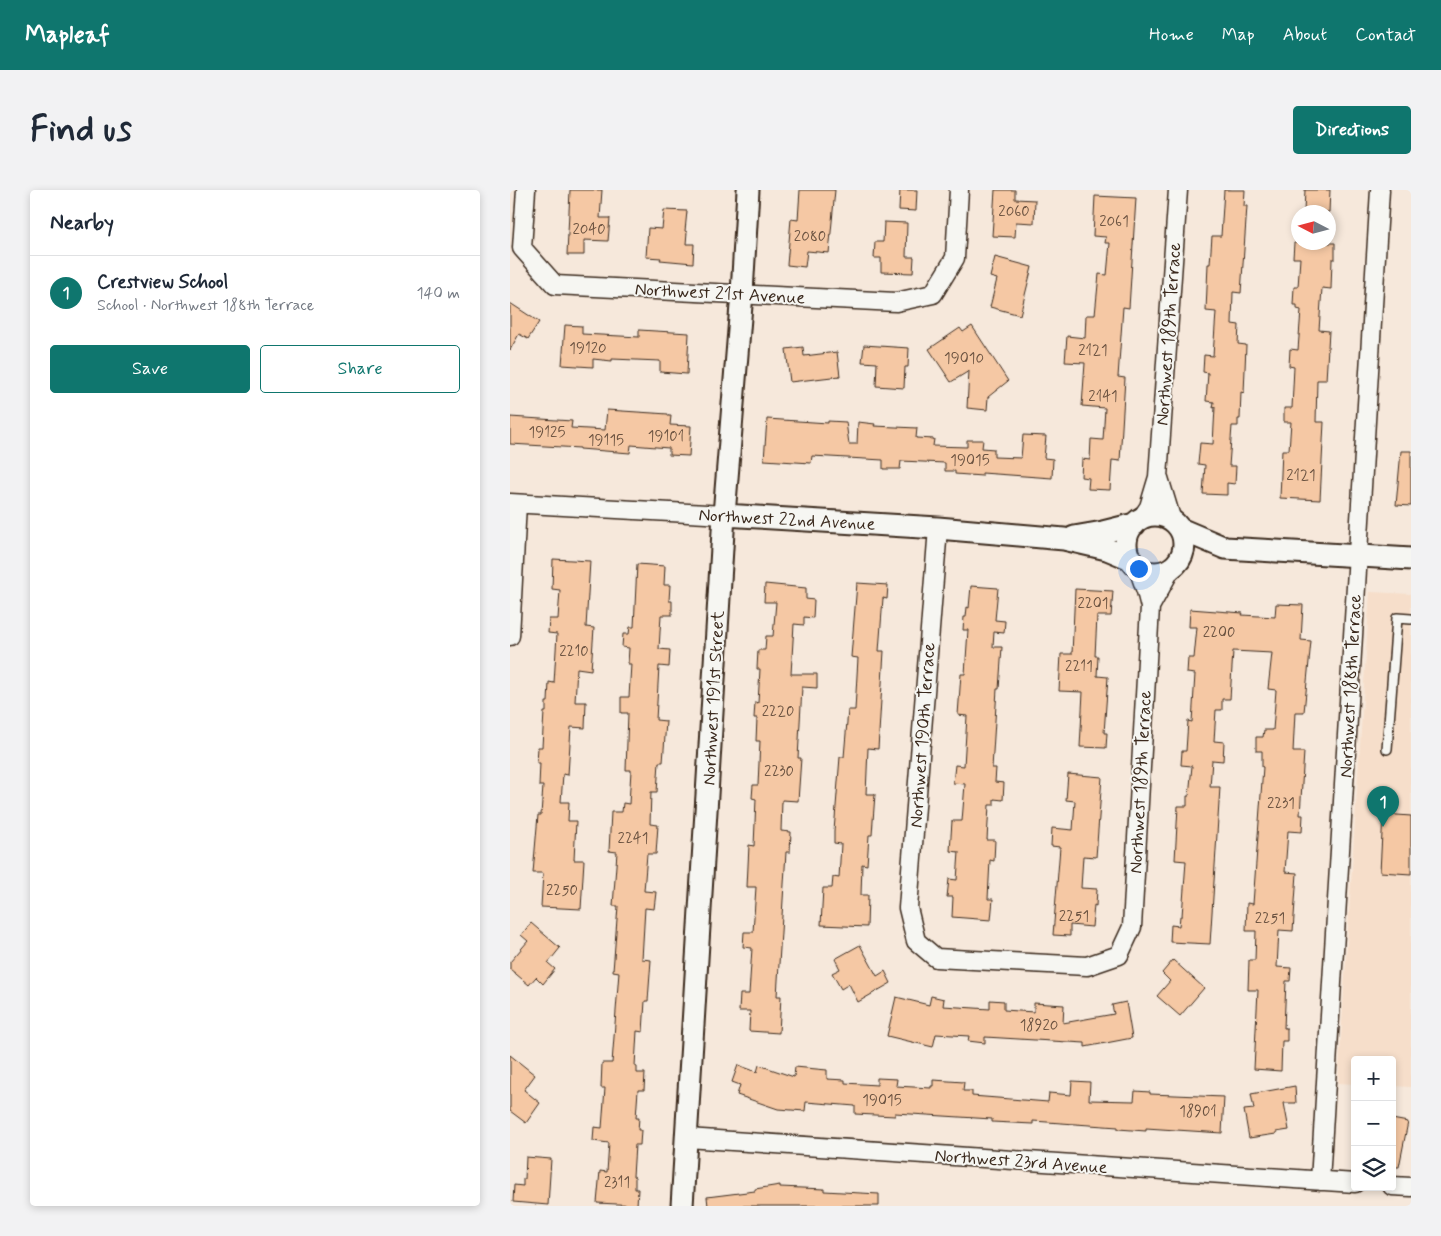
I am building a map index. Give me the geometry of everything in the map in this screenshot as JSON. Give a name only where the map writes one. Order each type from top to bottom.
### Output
[{"type":"street","name":"Northwest 21st Avenue","points":[[526,190],[522,248],[555,285],[896,302],[933,294],[955,258],[959,190]]},
{"type":"street","name":"Northwest 191st Street","points":[[682,1206],[724,515],[742,293],[748,190]]},
{"type":"street","name":"Northwest 189th Terrace","points":[[1138,521],[1154,494],[1158,477],[1178,190]]},
{"type":"street","name":"Northwest 188th Terrace","points":[[1320,1181],[1380,190]]},
{"type":"street","name":"Northwest 189th Terrace","points":[[1158,477],[1176,525]]},
{"type":"street","points":[[510,636],[513,504]]},
{"type":"street","name":"Northwest 22nd Avenue","points":[[513,504],[938,528],[1064,539],[1107,550],[1134,562]]},
{"type":"street","points":[[1225,548],[1176,525],[1167,517],[1158,515],[1148,516],[1138,521],[1132,527],[1126,546],[1134,562],[1142,570],[1152,573],[1161,572],[1193,556],[1225,548],[1411,559]]},
{"type":"street","name":"Northwest 22nd Avenue","points":[[1064,539],[1103,532],[1138,521]]},
{"type":"street","points":[[1174,566],[1181,556],[1184,547],[1184,538],[1176,525]]},
{"type":"street","name":"Northwest 190th Terrace","points":[[938,528],[908,908],[916,941],[936,958],[1088,966],[1119,955]]},
{"type":"street","name":"Northwest 189th Terrace","points":[[1119,955],[1132,927],[1150,606],[1134,562]]},
{"type":"street","name":"Northwest 189th Terrace","points":[[1150,606],[1174,566]]},
{"type":"street","name":"Northwest 23rd Avenue","points":[[687,1138],[1351,1183]]},
{"type":"street","points":[[1396,1186],[1411,1187]]},
{"type":"lane","points":[[1387,749],[1397,618],[1411,618]]},
{"type":"shaded area","points":[[1370,592],[1411,594],[1411,1087],[1396,1086],[1396,1056],[1351,1056],[1351,1084],[1338,1083]]},
{"type":"building","points":[[570,190],[602,190],[600,218],[610,218],[608,241],[584,240],[584,255],[567,255]]},
{"type":"building","points":[[800,190],[835,190],[829,253],[807,251],[805,267],[787,265],[791,219],[798,220]]},
{"type":"building","points":[[900,190],[917,190],[916,211],[899,210]]},
{"type":"building","points":[[995,190],[1015,190],[1015,199],[1035,200],[1034,223],[1016,222],[1015,237],[992,236]]},
{"type":"building","points":[[1224,190],[1245,190],[1244,206],[1247,206],[1241,293],[1233,292],[1232,324],[1239,325],[1238,344],[1246,345],[1244,393],[1241,392],[1238,426],[1232,426],[1229,466],[1236,466],[1235,484],[1227,483],[1227,495],[1203,494],[1205,465],[1198,464],[1200,443],[1213,444],[1215,407],[1213,408],[1214,402],[1206,401],[1208,373],[1203,372],[1204,355],[1213,356],[1216,312],[1206,311],[1208,264],[1210,264],[1212,236],[1221,236]]},
{"type":"building","points":[[1305,190],[1330,190],[1329,205],[1304,205]]},
{"type":"building","points":[[1095,196],[1136,198],[1129,308],[1123,307],[1118,377],[1125,378],[1120,461],[1112,460],[1110,490],[1088,489],[1089,478],[1081,477],[1082,459],[1090,460],[1091,439],[1103,440],[1105,408],[1082,406],[1085,363],[1065,362],[1067,336],[1085,338],[1086,315],[1095,315],[1099,274],[1107,275],[1110,243],[1105,243],[1106,237],[1093,236]]},
{"type":"building","points":[[664,210],[687,211],[686,244],[694,244],[693,263],[646,257],[648,228],[662,229]]},
{"type":"building","points":[[884,222],[907,223],[906,257],[914,257],[913,273],[881,272],[881,258],[874,258],[875,242],[883,242]]},
{"type":"building","points":[[1294,250],[1335,250],[1335,259],[1332,259],[1331,289],[1322,288],[1319,330],[1329,331],[1326,380],[1317,380],[1316,422],[1324,422],[1320,500],[1280,498],[1282,450],[1289,450],[1291,422],[1284,422],[1284,408],[1292,408],[1294,367],[1289,366],[1290,349],[1298,350],[1301,310],[1297,309],[1297,305],[1293,305],[1294,287],[1298,287],[1300,258],[1293,258]]},
{"type":"building","points":[[995,257],[1032,267],[1020,315],[990,307],[997,279],[990,277]]},
{"type":"building","points":[[510,303],[539,322],[528,339],[519,334],[510,350]]},
{"type":"building","points":[[565,325],[582,326],[582,334],[639,337],[639,330],[689,333],[687,374],[660,372],[660,361],[593,359],[593,367],[562,365]]},
{"type":"building","points":[[972,326],[1008,381],[988,397],[987,410],[967,408],[969,371],[951,382],[929,349],[960,328],[963,332]]},
{"type":"building","points":[[864,345],[909,348],[908,367],[905,367],[904,388],[876,386],[877,363],[862,362]]},
{"type":"building","points":[[803,347],[804,356],[837,352],[840,376],[790,382],[786,349]]},
{"type":"building","points":[[607,410],[668,414],[668,416],[671,416],[670,425],[691,426],[689,456],[669,455],[669,448],[631,445],[630,453],[510,444],[510,417],[572,421],[571,428],[605,430]]},
{"type":"building","points":[[767,419],[828,423],[828,421],[846,422],[849,444],[857,444],[858,422],[875,424],[874,426],[917,428],[916,438],[934,439],[933,446],[967,447],[967,440],[983,440],[982,448],[994,449],[994,457],[1021,458],[1023,435],[1046,436],[1044,458],[1053,459],[1052,478],[982,473],[982,476],[955,474],[955,471],[945,471],[945,463],[901,461],[900,469],[883,469],[883,460],[812,456],[811,463],[764,460]]},
{"type":"building","points":[[1401,451],[1411,451],[1411,506],[1396,505]]},
{"type":"building","points":[[553,559],[590,561],[586,627],[594,628],[591,670],[577,668],[575,702],[586,702],[585,728],[571,727],[568,775],[563,774],[561,802],[569,802],[568,821],[576,821],[574,860],[584,860],[581,909],[541,907],[543,873],[533,873],[538,815],[541,815],[543,786],[539,786],[540,763],[537,763],[538,747],[542,747],[544,712],[546,712],[546,702],[548,702],[549,682],[554,683],[557,634],[548,633],[549,619],[558,619],[560,590],[552,589]]},
{"type":"building","points":[[637,564],[665,566],[664,585],[670,585],[669,601],[672,601],[672,615],[661,615],[659,649],[670,650],[669,667],[659,666],[656,720],[666,721],[663,762],[659,762],[657,792],[651,792],[650,824],[658,825],[656,854],[647,854],[644,891],[656,892],[654,909],[645,908],[642,959],[651,960],[648,1001],[645,1001],[643,1032],[637,1031],[635,1066],[637,1067],[637,1073],[645,1073],[644,1090],[638,1090],[636,1118],[639,1118],[638,1130],[641,1130],[640,1145],[635,1145],[633,1176],[635,1177],[635,1189],[638,1189],[637,1205],[597,1203],[600,1171],[607,1172],[609,1143],[593,1141],[594,1127],[602,1128],[605,1088],[601,1088],[602,1063],[612,1063],[619,972],[613,971],[618,906],[613,906],[617,852],[609,851],[611,812],[622,812],[623,803],[629,804],[631,770],[626,770],[628,713],[621,713],[621,697],[629,697],[631,664],[628,664],[629,648],[622,647],[623,634],[629,634],[630,627],[634,627]]},
{"type":"building","points":[[857,583],[888,585],[887,599],[883,598],[879,651],[884,651],[878,749],[868,748],[866,794],[875,794],[872,835],[869,835],[867,865],[862,864],[861,895],[868,895],[867,927],[821,925],[823,888],[832,888],[833,877],[839,878],[841,844],[834,843],[834,831],[840,757],[844,757],[848,710],[855,710],[858,658],[851,657]]},
{"type":"building","points":[[765,584],[806,588],[806,599],[814,600],[813,618],[804,617],[804,625],[794,624],[791,674],[817,674],[817,688],[802,687],[798,758],[801,758],[798,801],[782,800],[781,831],[791,832],[790,852],[786,852],[777,996],[781,996],[779,1033],[749,1031],[750,1011],[739,1011],[740,994],[749,994],[752,948],[743,947],[744,932],[753,932],[756,887],[747,887],[749,845],[754,846],[756,799],[752,798],[753,785],[758,785],[760,741],[756,741],[757,718],[754,718],[755,702],[758,703],[760,669],[757,669],[758,650],[765,650],[766,636],[773,636],[776,602],[764,602]]},
{"type":"building","points":[[971,586],[998,588],[995,620],[1005,621],[1004,633],[994,632],[993,647],[1002,647],[999,689],[997,689],[992,768],[996,768],[995,782],[1004,783],[1003,800],[994,799],[994,805],[989,805],[987,840],[995,840],[994,861],[990,860],[988,899],[993,899],[991,920],[952,917],[953,897],[947,897],[949,879],[957,880],[959,852],[950,851],[952,821],[962,821],[965,784],[953,783],[955,765],[964,766],[967,716],[958,715],[961,674],[965,674],[968,630],[963,630],[964,617],[966,617],[967,607],[969,608]]},
{"type":"building","points":[[1075,589],[1113,591],[1111,616],[1097,616],[1095,656],[1098,656],[1097,676],[1108,677],[1104,733],[1107,733],[1106,748],[1080,747],[1083,692],[1059,691],[1061,654],[1072,654]]},
{"type":"building","points":[[1276,604],[1303,605],[1301,640],[1311,641],[1304,712],[1295,712],[1293,752],[1304,752],[1300,815],[1303,815],[1302,832],[1288,831],[1285,872],[1297,873],[1293,931],[1279,930],[1277,967],[1291,968],[1290,981],[1286,981],[1284,1028],[1287,1028],[1287,1041],[1282,1041],[1281,1071],[1254,1069],[1258,990],[1248,990],[1249,960],[1255,960],[1256,931],[1246,931],[1247,903],[1253,904],[1263,767],[1262,751],[1256,751],[1256,737],[1263,737],[1264,730],[1273,730],[1276,690],[1268,689],[1272,653],[1233,651],[1230,699],[1222,699],[1222,710],[1216,710],[1214,741],[1224,742],[1223,761],[1212,760],[1210,787],[1220,787],[1210,944],[1170,942],[1171,925],[1179,926],[1180,916],[1182,916],[1186,861],[1175,860],[1178,806],[1187,806],[1192,766],[1181,765],[1182,751],[1186,751],[1188,721],[1192,722],[1195,674],[1187,673],[1188,658],[1194,658],[1197,627],[1189,627],[1190,609],[1275,617]]},
{"type":"building","points":[[1068,774],[1102,777],[1096,857],[1083,856],[1081,888],[1097,889],[1092,927],[1070,925],[1070,936],[1053,935],[1060,847],[1051,846],[1052,828],[1073,830],[1075,801],[1066,800]]},
{"type":"building","points":[[1383,814],[1411,816],[1411,874],[1380,872]]},
{"type":"building","points":[[531,923],[560,948],[548,963],[555,969],[543,984],[536,977],[529,985],[510,969],[510,962],[528,941],[521,935]]},
{"type":"building","points":[[860,945],[877,976],[885,971],[891,983],[858,1002],[849,984],[841,989],[832,973],[840,969],[835,959]]},
{"type":"building","points":[[1173,960],[1204,988],[1180,1016],[1157,996],[1170,981],[1162,973]]},
{"type":"building","points":[[931,996],[944,999],[943,1006],[990,1009],[990,1000],[1004,1001],[1004,1010],[1034,1012],[1034,1003],[1064,1005],[1063,1023],[1114,1014],[1112,1005],[1126,1002],[1132,1038],[1085,1047],[1085,1043],[985,1037],[985,1043],[968,1041],[969,1036],[936,1034],[933,1047],[887,1036],[896,997],[929,1005]]},
{"type":"building","points":[[510,1055],[535,1075],[524,1090],[540,1103],[526,1123],[510,1111]]},
{"type":"building","points":[[738,1065],[757,1072],[759,1065],[794,1077],[795,1067],[827,1070],[827,1079],[845,1080],[845,1083],[877,1085],[877,1078],[897,1079],[896,1086],[931,1088],[933,1080],[964,1082],[963,1091],[972,1091],[972,1096],[1048,1102],[1049,1093],[1071,1095],[1072,1081],[1090,1082],[1089,1100],[1134,1101],[1135,1091],[1150,1092],[1150,1094],[1224,1097],[1222,1133],[1146,1128],[1146,1131],[1118,1129],[1118,1127],[1033,1121],[1033,1124],[992,1122],[992,1119],[895,1113],[895,1116],[855,1114],[855,1106],[806,1102],[805,1111],[778,1109],[737,1095],[740,1085],[732,1082]]},
{"type":"building","points":[[1295,1086],[1296,1103],[1284,1103],[1289,1130],[1249,1138],[1244,1110],[1254,1109],[1251,1094]]},
{"type":"building","points":[[1396,1120],[1408,1122],[1399,1167],[1396,1167]]},
{"type":"building","points":[[526,1157],[551,1159],[548,1205],[513,1202],[514,1185],[523,1186]]},
{"type":"building","points":[[780,1185],[780,1187],[824,1189],[824,1191],[879,1194],[879,1206],[708,1206],[707,1197],[755,1191],[755,1189]]},
{"type":"place","name":"Crestview School","points":[[1383,827]]}]
